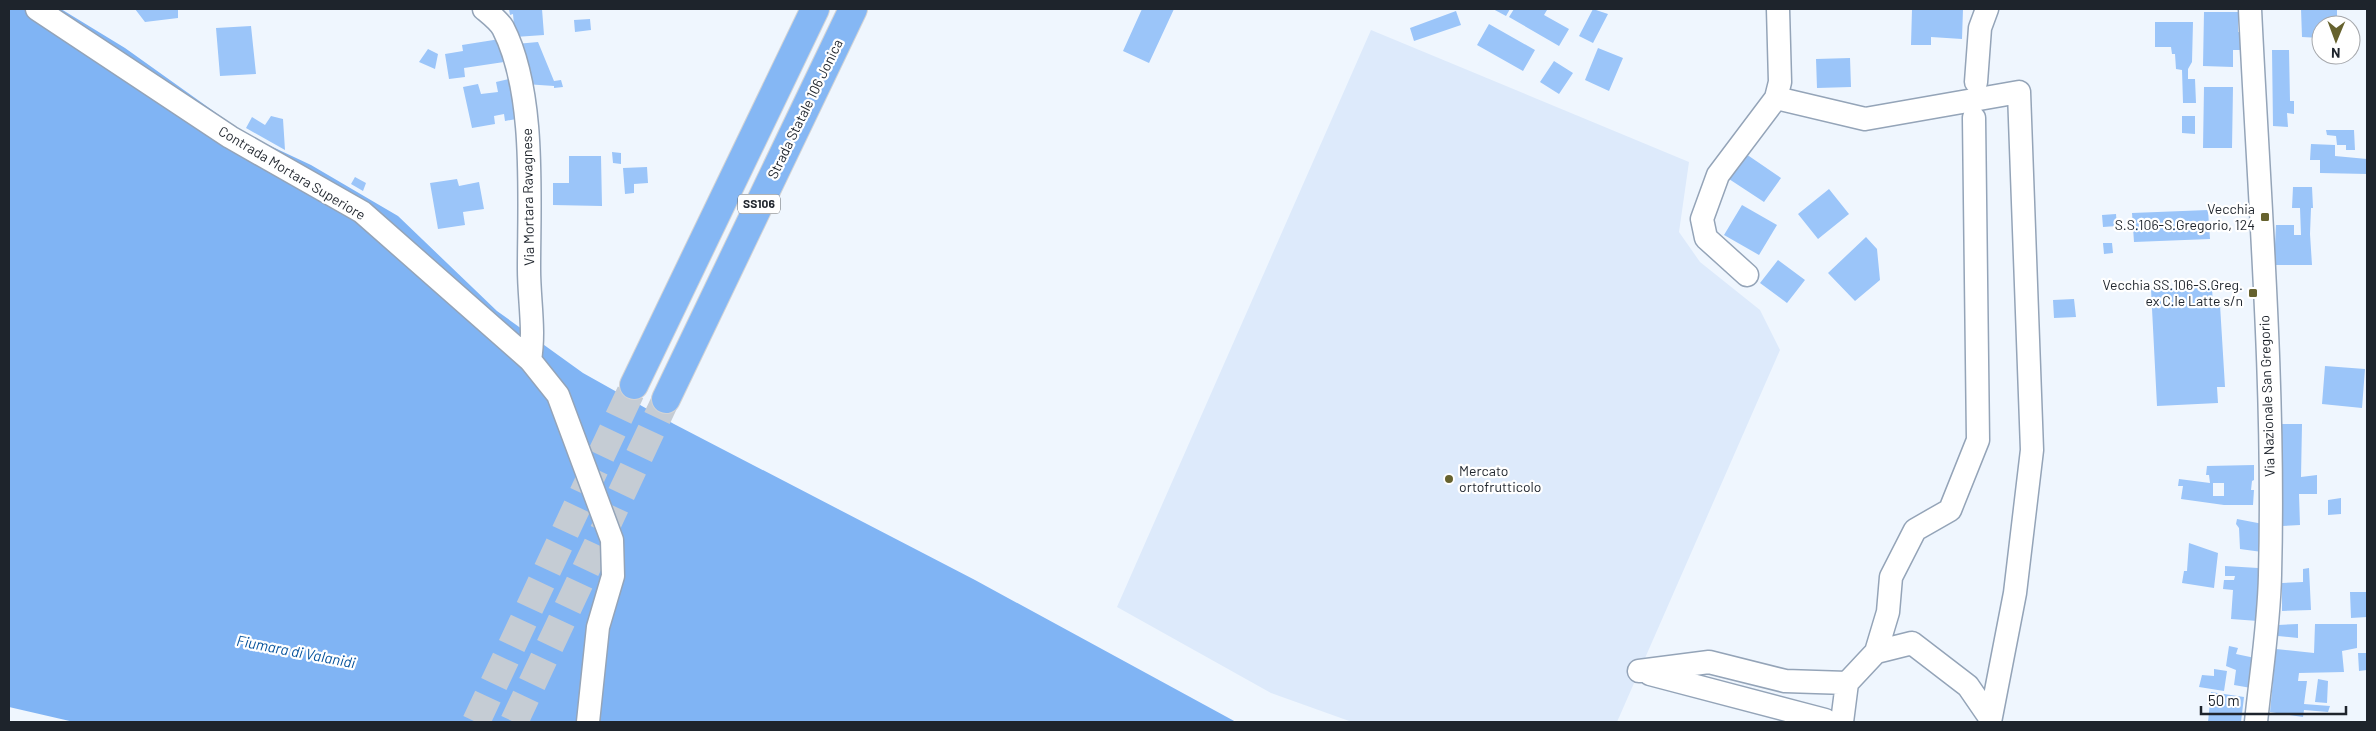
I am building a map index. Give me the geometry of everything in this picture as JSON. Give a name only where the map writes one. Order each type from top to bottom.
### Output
[{"type":"highway","name":"SS106","points":[[634,385],[815,9]]},
{"type":"highway","name":"Strada Statale 106 Jonica","points":[[666,400],[853,9]]},
{"type":"street","name":"Contrada Mortara Superiore","points":[[36,9],[230,137],[362,212],[530,360],[558,395],[612,540],[613,576],[598,627],[588,722]]},
{"type":"street","name":"Via Mortara Ravagnese","points":[[484,9],[502,26],[517,66],[528,134],[529,292],[534,337],[530,360]]},
{"type":"street","points":[[1746,274],[1706,238],[1702,220],[1718,175],[1776,98],[1780,82],[1778,9]]},
{"type":"street","points":[[1976,82],[1980,28],[1987,9]]},
{"type":"street","name":"Via Nazionale San Gregorio","points":[[2250,9],[2270,438],[2270,576],[2266,646],[2256,722]]},
{"type":"street","points":[[1776,98],[1865,119],[2019,92],[2032,450],[2015,593],[1990,720]]},
{"type":"street","points":[[1842,722],[1847,683],[1876,652],[1888,612],[1891,576],[1915,530],[1950,510],[1978,440],[1974,118]]},
{"type":"street","points":[[1876,652],[1912,643],[1968,686],[1990,720]]},
{"type":"street","points":[[1826,722],[1825,720],[1795,710],[1639,671],[1709,662],[1785,681],[1847,683]]},
{"type":"shaded area","name":"Mercato ortofrutticolo","points":[[1371,30],[1689,162],[1679,232],[1700,262],[1760,310],[1780,350],[1617,722],[1352,722],[1271,693],[1117,607]]},
{"type":"water","name":"Fiumara di Valanidi","points":[[9,9],[61,9],[125,48],[247,135],[311,165],[398,216],[497,311],[583,373],[674,424],[975,580],[1236,722],[74,722],[9,707]]},
{"type":"building","points":[[135,9],[178,9],[178,18],[145,22]]},
{"type":"building","points":[[509,9],[542,9],[544,35],[515,37],[513,14],[510,15]]},
{"type":"building","points":[[1142,9],[1174,9],[1149,63],[1123,51]]},
{"type":"building","points":[[1493,9],[1510,9],[1506,16]]},
{"type":"building","points":[[1514,9],[1547,10],[1544,15],[1569,29],[1559,46],[1509,17]]},
{"type":"building","points":[[1593,9],[1608,14],[1593,43],[1579,36]]},
{"type":"building","points":[[1912,9],[1963,9],[1962,39],[1931,37],[1931,45],[1911,45]]},
{"type":"building","points":[[2301,9],[2337,9],[2337,15],[2311,15],[2311,37],[2302,37]]},
{"type":"building","points":[[1456,11],[1461,25],[1414,41],[1410,28]]},
{"type":"building","points":[[2204,12],[2238,12],[2238,32],[2247,33],[2248,50],[2233,50],[2233,67],[2203,66]]},
{"type":"building","points":[[590,19],[591,30],[575,32],[574,20]]},
{"type":"building","points":[[2155,22],[2193,22],[2192,62],[2188,69],[2188,79],[2195,79],[2196,103],[2183,103],[2182,70],[2176,69],[2175,54],[2172,54],[2171,47],[2155,47]]},
{"type":"building","points":[[1489,24],[1535,50],[1523,71],[1477,45]]},
{"type":"building","points":[[251,26],[256,74],[220,76],[216,28]]},
{"type":"building","points":[[500,39],[504,62],[464,68],[465,77],[449,79],[445,54],[463,51],[462,45]]},
{"type":"building","points":[[538,42],[554,81],[561,80],[563,87],[554,88],[554,86],[525,84],[516,44]]},
{"type":"building","points":[[1598,48],[1623,58],[1609,91],[1585,80]]},
{"type":"building","points":[[428,49],[438,54],[435,69],[419,62]]},
{"type":"building","points":[[2272,50],[2289,50],[2290,101],[2294,101],[2294,114],[2287,113],[2288,127],[2273,126]]},
{"type":"building","points":[[1850,58],[1851,87],[1817,88],[1816,59]]},
{"type":"building","points":[[1554,61],[1573,73],[1559,94],[1540,82]]},
{"type":"building","points":[[513,78],[522,118],[505,121],[504,114],[494,116],[495,124],[472,128],[463,87],[478,84],[481,94],[498,92],[496,82]]},
{"type":"building","points":[[2204,87],[2233,87],[2232,148],[2203,148]]},
{"type":"building","points":[[271,116],[283,119],[285,150],[246,128],[252,117],[265,125]]},
{"type":"building","points":[[2182,116],[2195,116],[2195,134],[2182,133]]},
{"type":"building","points":[[2326,130],[2354,130],[2355,150],[2346,150],[2346,145],[2337,145],[2336,136],[2327,135]]},
{"type":"building","points":[[2311,144],[2335,145],[2335,156],[2367,159],[2367,174],[2320,173],[2320,160],[2310,160]]},
{"type":"building","points":[[612,152],[621,153],[621,164],[613,163]]},
{"type":"building","points":[[1746,154],[1781,178],[1764,202],[1729,179]]},
{"type":"building","points":[[569,156],[601,156],[602,206],[553,205],[553,183],[569,183]]},
{"type":"building","points":[[647,167],[648,183],[634,184],[634,193],[625,194],[623,168]]},
{"type":"building","points":[[355,177],[366,183],[363,191],[351,184]]},
{"type":"building","points":[[457,179],[459,186],[479,182],[484,209],[463,212],[465,225],[438,229],[430,183]]},
{"type":"building","points":[[2293,187],[2312,187],[2313,208],[2311,208],[2310,234],[2312,265],[2274,265],[2276,225],[2294,225],[2294,235],[2301,235],[2300,208],[2292,208]]},
{"type":"building","points":[[1829,189],[1849,214],[1818,239],[1798,214]]},
{"type":"building","points":[[1742,205],[1777,225],[1759,255],[1724,235]]},
{"type":"building","points":[[2208,210],[2210,239],[2134,242],[2132,213]]},
{"type":"building","points":[[2116,214],[2117,226],[2103,227],[2102,215]]},
{"type":"building","points":[[1866,237],[1877,249],[1880,280],[1855,301],[1828,273]]},
{"type":"building","points":[[2103,243],[2112,243],[2113,253],[2104,254]]},
{"type":"building","points":[[1778,260],[1805,280],[1787,303],[1760,283]]},
{"type":"building","points":[[2212,287],[2213,305],[2220,305],[2225,387],[2217,387],[2218,403],[2157,406],[2151,289]]},
{"type":"building","points":[[2074,299],[2076,317],[2054,318],[2053,300]]},
{"type":"building","points":[[2325,366],[2365,369],[2362,408],[2322,404]]},
{"type":"building","points":[[2282,424],[2302,424],[2301,477],[2317,475],[2317,494],[2299,494],[2300,525],[2281,526]]},
{"type":"building","points":[[2254,465],[2254,480],[2252,481],[2251,490],[2254,490],[2253,505],[2224,505],[2181,499],[2183,486],[2178,486],[2179,479],[2210,483],[2209,475],[2206,475],[2207,466]],"holes":[[[2213,483],[2224,483],[2224,496],[2213,496]]]},
{"type":"building","points":[[2341,498],[2341,514],[2328,515],[2328,500]]},
{"type":"building","points":[[2237,519],[2263,524],[2262,552],[2240,549]]},
{"type":"building","points":[[2189,543],[2218,553],[2214,588],[2182,583],[2184,571],[2187,571]]},
{"type":"building","points":[[2225,566],[2258,568],[2258,621],[2231,619],[2233,590],[2223,589],[2224,580],[2234,580],[2235,576],[2225,576]]},
{"type":"building","points":[[2309,568],[2311,610],[2282,611],[2282,583],[2303,582],[2303,569]]},
{"type":"building","points":[[2350,592],[2366,592],[2367,617],[2351,618]]},
{"type":"building","points":[[2298,624],[2298,638],[2278,636],[2278,625]]},
{"type":"building","points":[[2315,624],[2357,624],[2357,648],[2342,651],[2344,672],[2299,673],[2298,681],[2307,681],[2304,704],[2330,706],[2328,712],[2304,710],[2303,717],[2270,712],[2276,649],[2314,653]]},
{"type":"building","points":[[2229,646],[2238,648],[2236,654],[2255,658],[2251,688],[2234,685],[2236,670],[2226,666]]},
{"type":"building","points":[[2358,653],[2367,653],[2367,670],[2359,671]]},
{"type":"building","points":[[2214,669],[2227,671],[2224,691],[2199,687],[2202,675],[2214,676]]},
{"type":"building","points":[[2318,679],[2328,681],[2327,703],[2315,702]]},
{"type":"building","points":[[2211,692],[2244,697],[2241,722],[2208,722]]},
{"type":"tunnel","points":[[476,722],[634,385]]},
{"type":"tunnel","points":[[514,722],[666,399]]},
{"type":"place","name":"Vecchia S.S.106-S.Gregorio, 124","points":[[2265,217]]},
{"type":"place","name":"Vecchia SS.106-S.Greg. ex C.le Latte s/n","points":[[2253,293]]},
{"type":"place","name":"Mercato ortofrutticolo","points":[[1449,479]]}]
